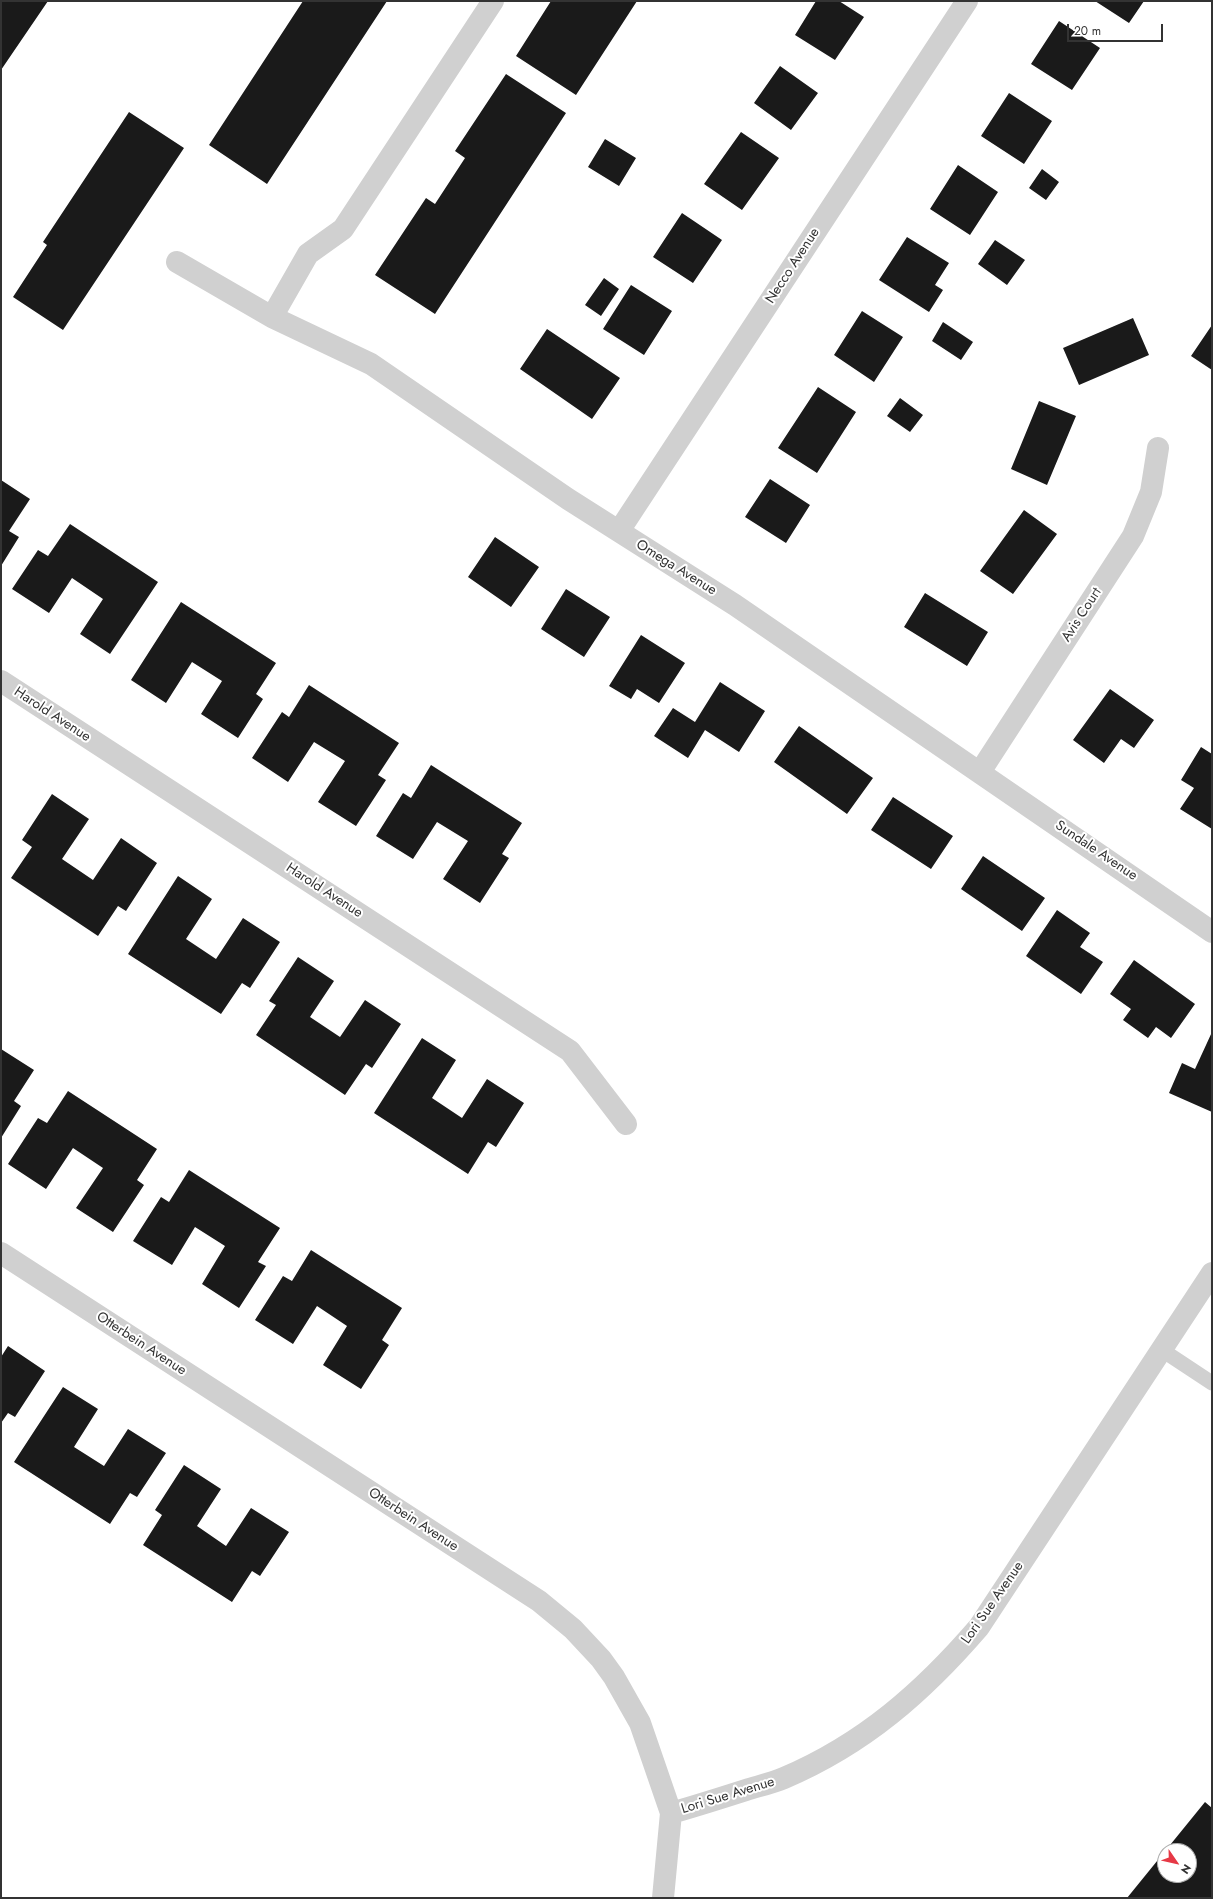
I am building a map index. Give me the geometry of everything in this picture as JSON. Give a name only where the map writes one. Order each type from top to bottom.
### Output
[{"type":"street","points":[[272,317],[308,254],[343,229],[493,1]]},
{"type":"street","name":"Necco Avenue","points":[[619,531],[967,1]]},
{"type":"street","name":"Omega Avenue","points":[[177,262],[272,317],[371,364],[568,499],[735,605],[980,772]]},
{"type":"street","name":"Avis Court","points":[[980,772],[1133,536],[1151,492],[1158,448]]},
{"type":"street","name":"Harold Avenue","points":[[1,681],[570,1050],[626,1124]]},
{"type":"street","name":"Sundale Avenue","points":[[980,772],[1212,932]]},
{"type":"street","name":"Otterbein Avenue","points":[[1,1253],[539,1601],[573,1629],[614,1678],[640,1722],[671,1814],[663,1898]]},
{"type":"street","name":"Lori Sue Avenue","points":[[671,1814],[783,1778],[816,1763],[874,1727],[900,1708],[947,1664],[979,1627],[1212,1274]]},
{"type":"lane","points":[[1162,1350],[1212,1383]]},
{"type":"building","points":[[1,1],[48,1],[1,70]]},
{"type":"building","points":[[303,1],[387,1],[267,184],[209,145]]},
{"type":"building","points":[[551,1],[637,1],[576,95],[516,56]]},
{"type":"building","points":[[816,1],[839,1],[864,17],[835,60],[795,35]]},
{"type":"building","points":[[1095,1],[1144,1],[1129,23]]},
{"type":"building","points":[[1059,21],[1100,48],[1072,90],[1031,64]]},
{"type":"building","points":[[780,66],[818,93],[791,130],[754,103]]},
{"type":"building","points":[[506,74],[566,113],[435,314],[375,275],[426,198],[435,204],[465,158],[455,151]]},
{"type":"building","points":[[1009,93],[1052,121],[1024,164],[981,136]]},
{"type":"building","points":[[129,112],[184,148],[63,330],[13,297],[47,245],[43,242]]},
{"type":"building","points":[[741,132],[779,158],[742,210],[704,184]]},
{"type":"building","points":[[605,139],[636,158],[619,186],[588,167]]},
{"type":"building","points":[[958,165],[998,192],[970,235],[930,209]]},
{"type":"building","points":[[1042,169],[1059,182],[1046,200],[1029,188]]},
{"type":"building","points":[[682,213],[722,240],[693,283],[653,257]]},
{"type":"building","points":[[907,237],[949,263],[935,285],[943,290],[929,312],[879,280]]},
{"type":"building","points":[[995,240],[1025,260],[1007,285],[978,264]]},
{"type":"building","points":[[604,278],[619,289],[601,316],[585,305]]},
{"type":"building","points":[[631,285],[672,311],[644,355],[603,329]]},
{"type":"building","points":[[862,311],[903,337],[874,382],[834,355]]},
{"type":"building","points":[[1133,318],[1149,355],[1079,385],[1063,348]]},
{"type":"building","points":[[943,322],[973,342],[961,360],[932,341]]},
{"type":"building","points":[[1212,325],[1212,370],[1191,356]]},
{"type":"building","points":[[547,329],[620,378],[592,419],[520,369]]},
{"type":"building","points":[[818,387],[856,412],[817,473],[778,448]]},
{"type":"building","points":[[900,398],[923,415],[910,432],[887,416]]},
{"type":"building","points":[[1039,401],[1076,416],[1047,485],[1011,469]]},
{"type":"building","points":[[770,479],[810,505],[786,543],[745,517]]},
{"type":"building","points":[[1,480],[30,499],[9,531],[19,537],[1,566]]},
{"type":"building","points":[[1024,510],[1057,534],[1013,594],[980,571]]},
{"type":"building","points":[[70,524],[158,582],[110,654],[80,634],[103,599],[72,578],[49,613],[12,589],[38,550],[48,556]]},
{"type":"building","points":[[495,537],[539,567],[511,607],[468,577]]},
{"type":"building","points":[[566,589],[610,617],[584,657],[541,629]]},
{"type":"building","points":[[925,593],[988,632],[967,666],[904,627]]},
{"type":"building","points":[[181,602],[276,663],[256,694],[263,699],[238,738],[201,714],[222,681],[192,662],[166,703],[131,680]]},
{"type":"building","points":[[641,635],[685,663],[659,703],[637,689],[631,699],[609,686]]},
{"type":"building","points":[[720,682],[765,711],[739,752],[705,730],[688,758],[654,736],[673,708],[695,722]]},
{"type":"building","points":[[309,685],[399,743],[378,775],[386,780],[356,826],[318,802],[345,761],[314,742],[288,782],[252,758],[282,712],[289,717]]},
{"type":"building","points":[[1110,689],[1154,720],[1134,748],[1121,739],[1104,763],[1073,740]]},
{"type":"building","points":[[799,726],[873,778],[847,814],[774,762]]},
{"type":"building","points":[[1201,747],[1212,754],[1212,829],[1180,809],[1194,788],[1181,780]]},
{"type":"building","points":[[431,765],[522,823],[502,854],[509,858],[480,903],[443,879],[468,841],[437,822],[413,859],[376,836],[403,793],[411,798]]},
{"type":"building","points":[[52,794],[89,819],[62,859],[93,880],[121,838],[157,863],[126,911],[118,906],[98,936],[11,878],[32,847],[22,840]]},
{"type":"building","points":[[893,797],[953,836],[931,869],[871,830]]},
{"type":"building","points":[[983,856],[1045,898],[1022,931],[961,889]]},
{"type":"building","points":[[178,876],[212,899],[186,939],[216,959],[243,918],[280,942],[250,988],[242,983],[221,1014],[128,954]]},
{"type":"building","points":[[1057,910],[1090,933],[1080,947],[1103,962],[1081,994],[1026,956]]},
{"type":"building","points":[[298,957],[334,981],[310,1017],[340,1037],[365,1000],[401,1024],[372,1068],[366,1064],[345,1095],[256,1035],[276,1005],[269,1001]]},
{"type":"building","points":[[1134,960],[1195,1004],[1171,1038],[1156,1027],[1148,1038],[1123,1020],[1131,1009],[1110,994]]},
{"type":"building","points":[[1212,1032],[1212,1112],[1169,1093],[1182,1063],[1195,1069]]},
{"type":"building","points":[[422,1038],[456,1060],[432,1098],[462,1118],[487,1079],[524,1103],[496,1147],[488,1142],[468,1174],[374,1113]]},
{"type":"building","points":[[1,1049],[34,1070],[14,1101],[21,1106],[1,1138]]},
{"type":"building","points":[[68,1091],[157,1149],[137,1180],[144,1185],[113,1232],[76,1208],[103,1168],[73,1148],[46,1189],[8,1164],[38,1118],[47,1123]]},
{"type":"building","points":[[189,1170],[280,1228],[258,1262],[266,1266],[239,1308],[202,1284],[225,1246],[195,1227],[172,1265],[133,1241],[161,1197],[169,1202]]},
{"type":"building","points":[[311,1250],[402,1308],[382,1340],[389,1345],[361,1389],[323,1365],[347,1326],[317,1306],[293,1344],[255,1320],[283,1276],[292,1281]]},
{"type":"building","points":[[8,1346],[45,1371],[15,1417],[8,1413],[1,1423],[1,1357]]},
{"type":"building","points":[[63,1387],[98,1409],[74,1447],[104,1466],[128,1429],[166,1453],[137,1497],[130,1493],[110,1524],[14,1462]]},
{"type":"building","points":[[184,1465],[221,1489],[197,1526],[226,1546],[251,1508],[289,1532],[260,1576],[252,1571],[232,1602],[143,1545],[162,1515],[155,1510]]},
{"type":"building","points":[[1205,1802],[1212,1808],[1212,1898],[1127,1898],[1157,1861],[1157,1883],[1197,1883],[1197,1843],[1172,1843]]}]
